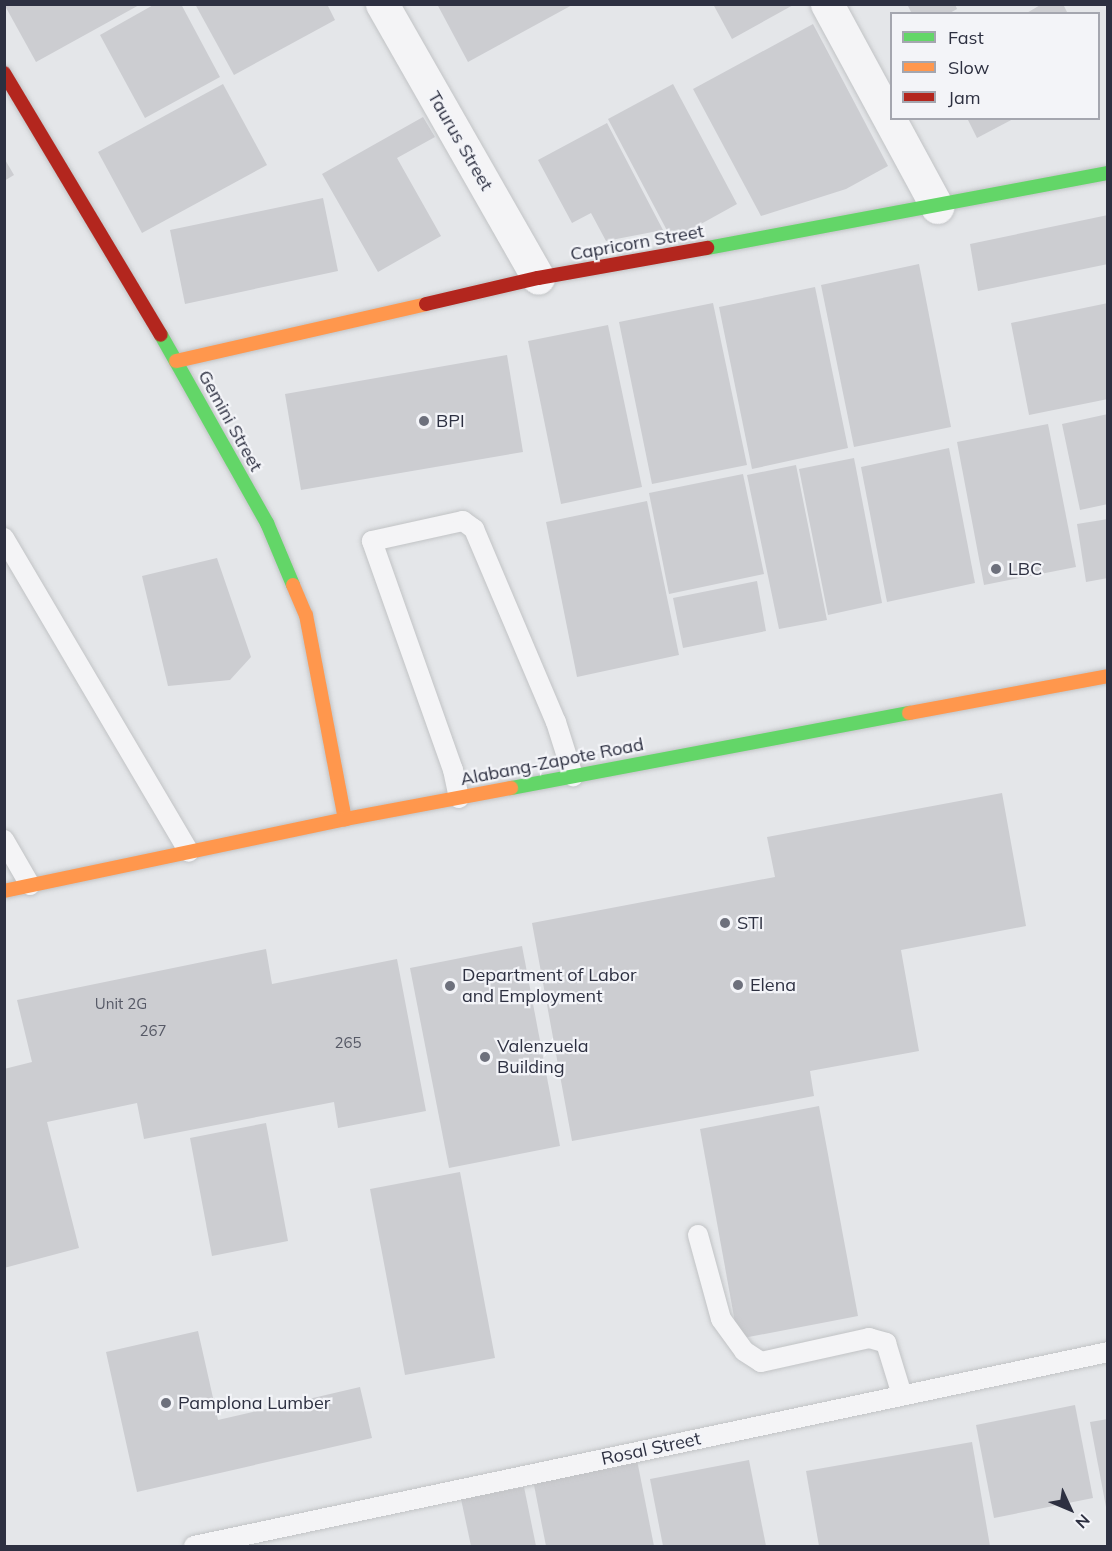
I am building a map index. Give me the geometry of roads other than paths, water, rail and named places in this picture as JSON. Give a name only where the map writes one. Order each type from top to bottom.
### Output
[{"type":"main road","name":"Gemini Street","points":[[4,73],[176,361],[267,524],[306,615],[345,819]]},
{"type":"main road","name":"Capricorn Street","points":[[176,361],[538,278],[937,207],[1107,173]]},
{"type":"main road","name":"Alabang-Zapote Road","points":[[4,891],[345,819],[1107,676]]},
{"type":"street","name":"Taurus Street","points":[[382,4],[538,278]]},
{"type":"street","points":[[827,4],[937,207]]},
{"type":"lane","points":[[459,798],[453,770],[372,541],[463,521],[474,529],[556,722],[573,776]]},
{"type":"lane","points":[[4,538],[189,852]]},
{"type":"lane","points":[[4,840],[30,885]]},
{"type":"lane","points":[[698,1235],[721,1319],[744,1351],[761,1362],[869,1338],[886,1343],[902,1395]]},
{"type":"lane","name":"Rosal Street","points":[[194,1546],[1107,1352]]},
{"type":"place","name":"BPI","points":[[424,421]]},
{"type":"place","name":"LBC","points":[[996,569]]},
{"type":"place","name":"STI","points":[[725,923]]},
{"type":"place","name":"Elena","points":[[738,985]]},
{"type":"place","name":"Department of Labor and Employment","points":[[450,986]]},
{"type":"place","name":"Valenzuela Building","points":[[485,1057]]},
{"type":"place","name":"Pamplona Lumber","points":[[166,1403]]}]
